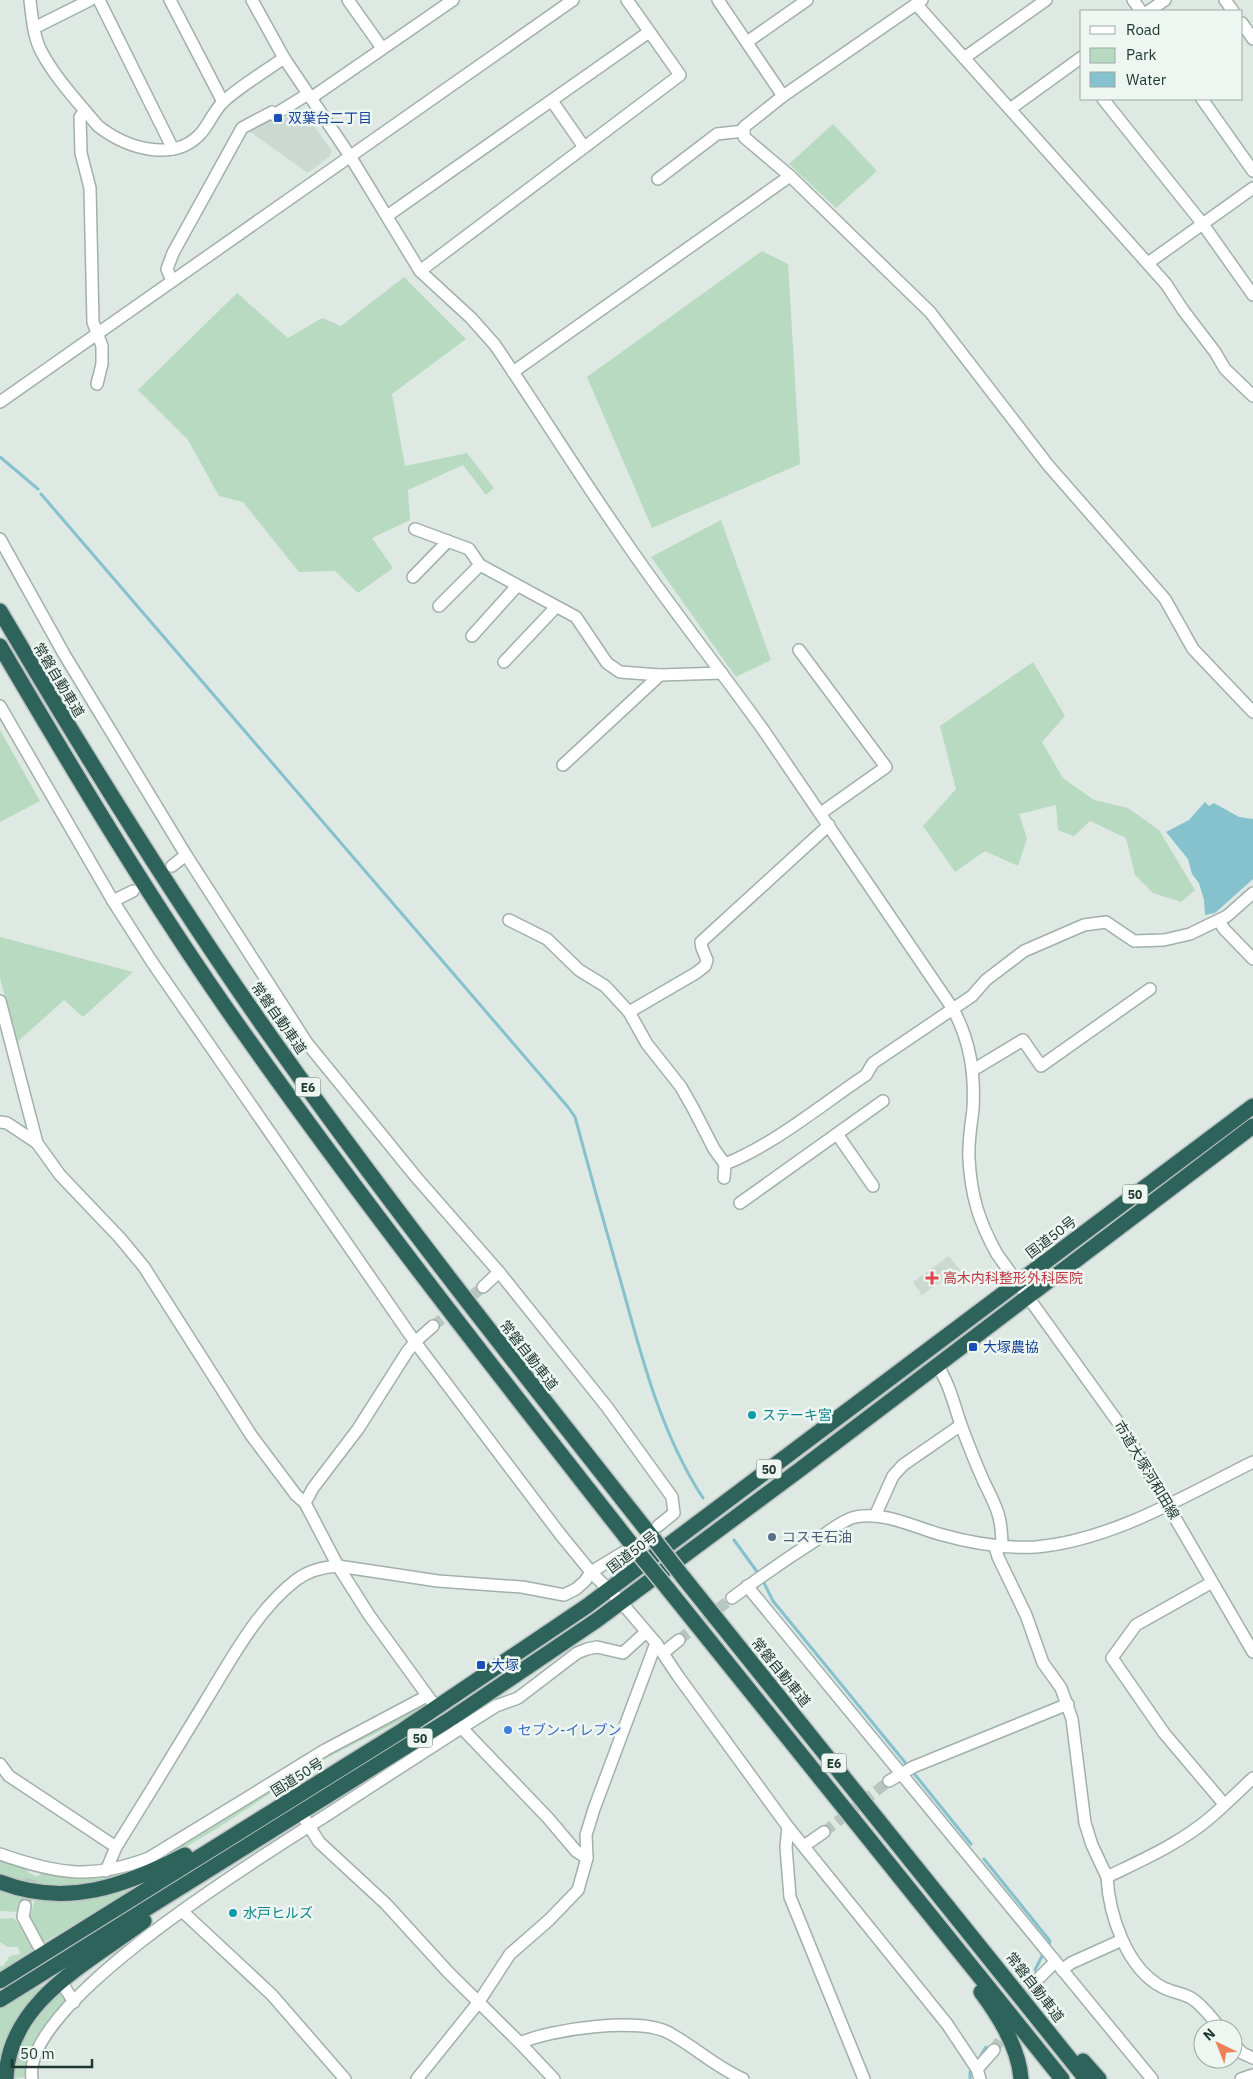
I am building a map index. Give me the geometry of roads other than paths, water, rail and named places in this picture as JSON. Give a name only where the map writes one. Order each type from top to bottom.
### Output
[{"type":"highway","name":"常磐自動車道","points":[[0,611],[93,768],[259,1020],[472,1309],[655,1532],[683,1577],[984,1949],[1086,2079]]},
{"type":"highway","name":"E6","points":[[0,646],[83,787],[156,902],[242,1030],[457,1322],[630,1551],[668,1589],[1062,2079]]},
{"type":"highway","name":"国道50号","points":[[0,1981],[335,1772],[432,1702],[516,1655],[609,1590],[1253,1106]]},
{"type":"highway","name":"50","points":[[0,2000],[301,1813],[456,1723],[621,1602],[1253,1126]]},
{"type":"highway","points":[[813,1769],[993,2009],[1009,2039],[1018,2062],[1021,2079]]},
{"type":"highway","points":[[0,1882],[25,1889],[57,1894],[89,1892],[118,1885],[139,1878],[188,1853],[287,1792],[335,1772]]},
{"type":"highway","points":[[6,2079],[9,2052],[14,2040],[27,2017],[41,2001],[77,1970],[215,1866]]},
{"type":"highway","points":[[984,1949],[1099,2079]]},
{"type":"street","points":[[30,0],[34,28],[40,48],[49,65],[85,111],[107,133],[145,149],[161,151],[189,144],[201,133],[223,102],[284,58]]},
{"type":"street","points":[[34,28],[90,0]]},
{"type":"street","points":[[99,0],[172,149]]},
{"type":"street","points":[[170,0],[223,102]]},
{"type":"street","name":"市道大塚河和田線","points":[[252,0],[284,58],[350,156],[420,271],[471,318],[495,346],[674,612],[722,673],[821,813],[953,1009],[962,1025],[969,1046],[973,1070],[969,1158],[972,1192],[977,1214],[985,1233],[997,1254],[1103,1399],[1168,1504],[1253,1652]]},
{"type":"street","points":[[348,0],[382,48]]},
{"type":"street","points":[[172,282],[167,270],[173,253],[242,128],[272,112],[274,115],[309,96],[382,48],[440,3],[453,0]]},
{"type":"street","points":[[0,402],[572,0]]},
{"type":"street","points":[[420,271],[680,76],[627,0]]},
{"type":"street","points":[[718,0],[783,96]]},
{"type":"street","points":[[747,42],[807,0]]},
{"type":"street","points":[[964,58],[1046,0]]},
{"type":"street","points":[[1150,10],[1165,0]]},
{"type":"street","points":[[1253,396],[1225,369],[1215,352],[1148,262],[964,58],[919,2],[783,96],[744,127],[744,137],[790,176],[930,312],[1048,465],[1165,599],[1193,649],[1253,712]]},
{"type":"street","points":[[1243,24],[1253,39]]},
{"type":"street","points":[[387,216],[649,32]]},
{"type":"street","points":[[1010,109],[1079,64]]},
{"type":"street","points":[[1105,100],[1202,223],[1253,295]]},
{"type":"street","points":[[1203,100],[1253,171]]},
{"type":"street","points":[[552,101],[584,147]]},
{"type":"street","points":[[85,111],[80,117],[81,154],[90,188],[93,322],[99,333],[102,346],[102,364],[97,384]]},
{"type":"street","points":[[658,179],[717,134],[744,131]]},
{"type":"street","points":[[513,372],[790,176]]},
{"type":"street","points":[[1148,262],[1253,188]]},
{"type":"street","points":[[415,528],[469,549],[480,565],[576,617],[608,663],[620,672],[660,674],[722,673]]},
{"type":"street","points":[[0,539],[64,654],[186,855],[308,1043],[416,1177],[499,1272],[607,1407],[672,1497],[674,1513],[655,1532]]},
{"type":"street","points":[[413,577],[448,541]]},
{"type":"street","points":[[439,606],[480,565]]},
{"type":"street","points":[[472,636],[517,586]]},
{"type":"street","points":[[504,662],[556,606]]},
{"type":"street","points":[[799,650],[886,767],[821,813]]},
{"type":"street","points":[[563,765],[660,674]]},
{"type":"street","points":[[0,706],[113,901],[152,962],[415,1342],[539,1507],[591,1572],[621,1602],[656,1643],[788,1828],[947,2024],[978,2074],[994,2050]]},
{"type":"street","points":[[629,1012],[705,966],[707,960],[701,942],[829,825]]},
{"type":"street","points":[[172,866],[186,855]]},
{"type":"street","points":[[113,901],[133,891]]},
{"type":"street","points":[[725,1164],[742,1157],[866,1075],[873,1063],[972,996],[986,980],[1024,951],[1084,925],[1106,922],[1134,941],[1164,940],[1190,934],[1227,916],[1253,893]]},
{"type":"street","points":[[509,920],[547,939],[579,970],[605,986],[629,1012],[647,1044],[681,1087],[714,1149],[725,1164],[724,1178]]},
{"type":"street","points":[[1219,921],[1253,960]]},
{"type":"street","points":[[973,1070],[1023,1040],[1041,1066],[1150,989]]},
{"type":"street","points":[[0,1001],[37,1143]]},
{"type":"street","points":[[740,1202],[883,1101]]},
{"type":"street","points":[[0,1122],[7,1123],[37,1143],[60,1175],[120,1238],[144,1267],[250,1435],[296,1495],[305,1503],[338,1566],[369,1615],[432,1702],[326,1750],[149,1858],[123,1868],[72,1873],[33,1871],[0,1854]]},
{"type":"street","points":[[838,1134],[873,1186]]},
{"type":"street","points":[[483,1287],[499,1272]]},
{"type":"street","points":[[305,1503],[313,1488],[358,1429],[415,1342],[433,1326]]},
{"type":"street","points":[[937,1365],[946,1378],[961,1425],[984,1482],[996,1502],[1000,1520],[998,1557],[1026,1615],[1042,1663],[1061,1688],[1068,1704],[1072,1719],[1085,1823],[1092,1846],[1107,1876],[1111,1908],[1122,1940],[1136,1963],[1150,1977],[1162,1987],[1196,2002],[1212,2019]]},
{"type":"street","points":[[875,1516],[893,1476],[903,1465],[961,1425]]},
{"type":"street","points":[[732,1598],[747,1586],[853,1517],[875,1516],[998,1547],[1035,1547],[1068,1542],[1122,1525],[1253,1462]]},
{"type":"street","points":[[106,1871],[116,1848],[240,1646],[260,1618],[296,1580],[307,1573],[325,1567],[338,1566],[438,1581],[522,1586],[564,1594],[576,1589],[591,1572],[630,1551]]},
{"type":"street","points":[[1210,1584],[1136,1625],[1112,1658],[1164,1733],[1224,1804]]},
{"type":"street","points":[[747,1586],[1152,2079]]},
{"type":"street","points":[[32,2079],[33,2065],[40,2044],[74,2002],[134,1946],[182,1911],[240,1870],[309,1826],[456,1723],[518,1698],[577,1653],[597,1647],[623,1653],[646,1632]]},
{"type":"street","points":[[663,1653],[680,1640]]},
{"type":"street","points":[[417,2079],[478,2003],[510,1954],[578,1890],[587,1858],[586,1835],[594,1809],[656,1643]]},
{"type":"street","points":[[889,1782],[900,1773],[940,1755],[1068,1704]]},
{"type":"street","points":[[456,1723],[548,1818],[576,1851],[587,1858]]},
{"type":"street","points":[[0,1764],[9,1776],[116,1848]]},
{"type":"street","points":[[1107,1876],[1163,1848],[1210,1818],[1253,1778]]},
{"type":"street","points":[[301,1813],[319,1842],[386,1904],[478,2003],[520,2042],[554,2079]]},
{"type":"street","points":[[788,1828],[786,1847],[790,1897],[864,2079]]},
{"type":"street","points":[[804,1846],[824,1832]]},
{"type":"street","points":[[25,1906],[23,1917],[38,1945]]},
{"type":"street","points":[[182,1911],[272,1995],[345,2079]]},
{"type":"street","points":[[1040,1977],[1058,1966],[1071,1963],[1122,1940]]},
{"type":"street","points":[[65,1988],[74,2002]]},
{"type":"street","points":[[520,2042],[597,2025],[643,2026],[670,2033],[717,2066],[743,2079]]},
{"type":"street","points":[[1241,2079],[1253,2075]]},
{"type":"water","points":[[1205,802],[1209,806],[1214,803],[1239,817],[1253,819],[1253,879],[1215,913],[1205,915],[1204,900],[1199,883],[1192,874],[1188,859],[1166,832],[1189,820]]},
{"type":"waterway","points":[[0,457],[38,489]]},
{"type":"waterway","points":[[41,494],[575,1117],[647,1373],[676,1450],[703,1498]]},
{"type":"waterway","points":[[734,1540],[758,1573]]},
{"type":"waterway","points":[[763,1581],[773,1601],[908,1766]]},
{"type":"waterway","points":[[912,1771],[971,1844]]},
{"type":"waterway","points":[[984,1859],[1050,1941],[1049,1945]]},
{"type":"waterway","points":[[1035,1970],[1042,1956]]},
{"type":"waterway","points":[[981,2055],[986,2047]]},
{"type":"waterway","points":[[970,2072],[970,2079]]},
{"type":"tunnel","points":[[433,1326],[483,1287]]},
{"type":"tunnel","points":[[679,1640],[732,1598]]},
{"type":"tunnel","points":[[824,1832],[889,1781]]},
{"type":"tunnel","points":[[25,1906],[32,1875]]},
{"type":"tunnel","points":[[994,2050],[1040,1977]]},
{"type":"place","name":"双葉台二丁目","points":[[278,118]]},
{"type":"place","name":"高木内科整形外科医院","points":[[932,1278]]},
{"type":"place","name":"大塚農協","points":[[973,1347]]},
{"type":"place","name":"ステーキ宮","points":[[752,1415]]},
{"type":"place","name":"コスモ石油","points":[[772,1537]]},
{"type":"place","name":"大塚","points":[[481,1665]]},
{"type":"place","name":"セブン-イレブン","points":[[508,1730]]},
{"type":"place","name":"水戸ヒルズ","points":[[233,1913]]}]
